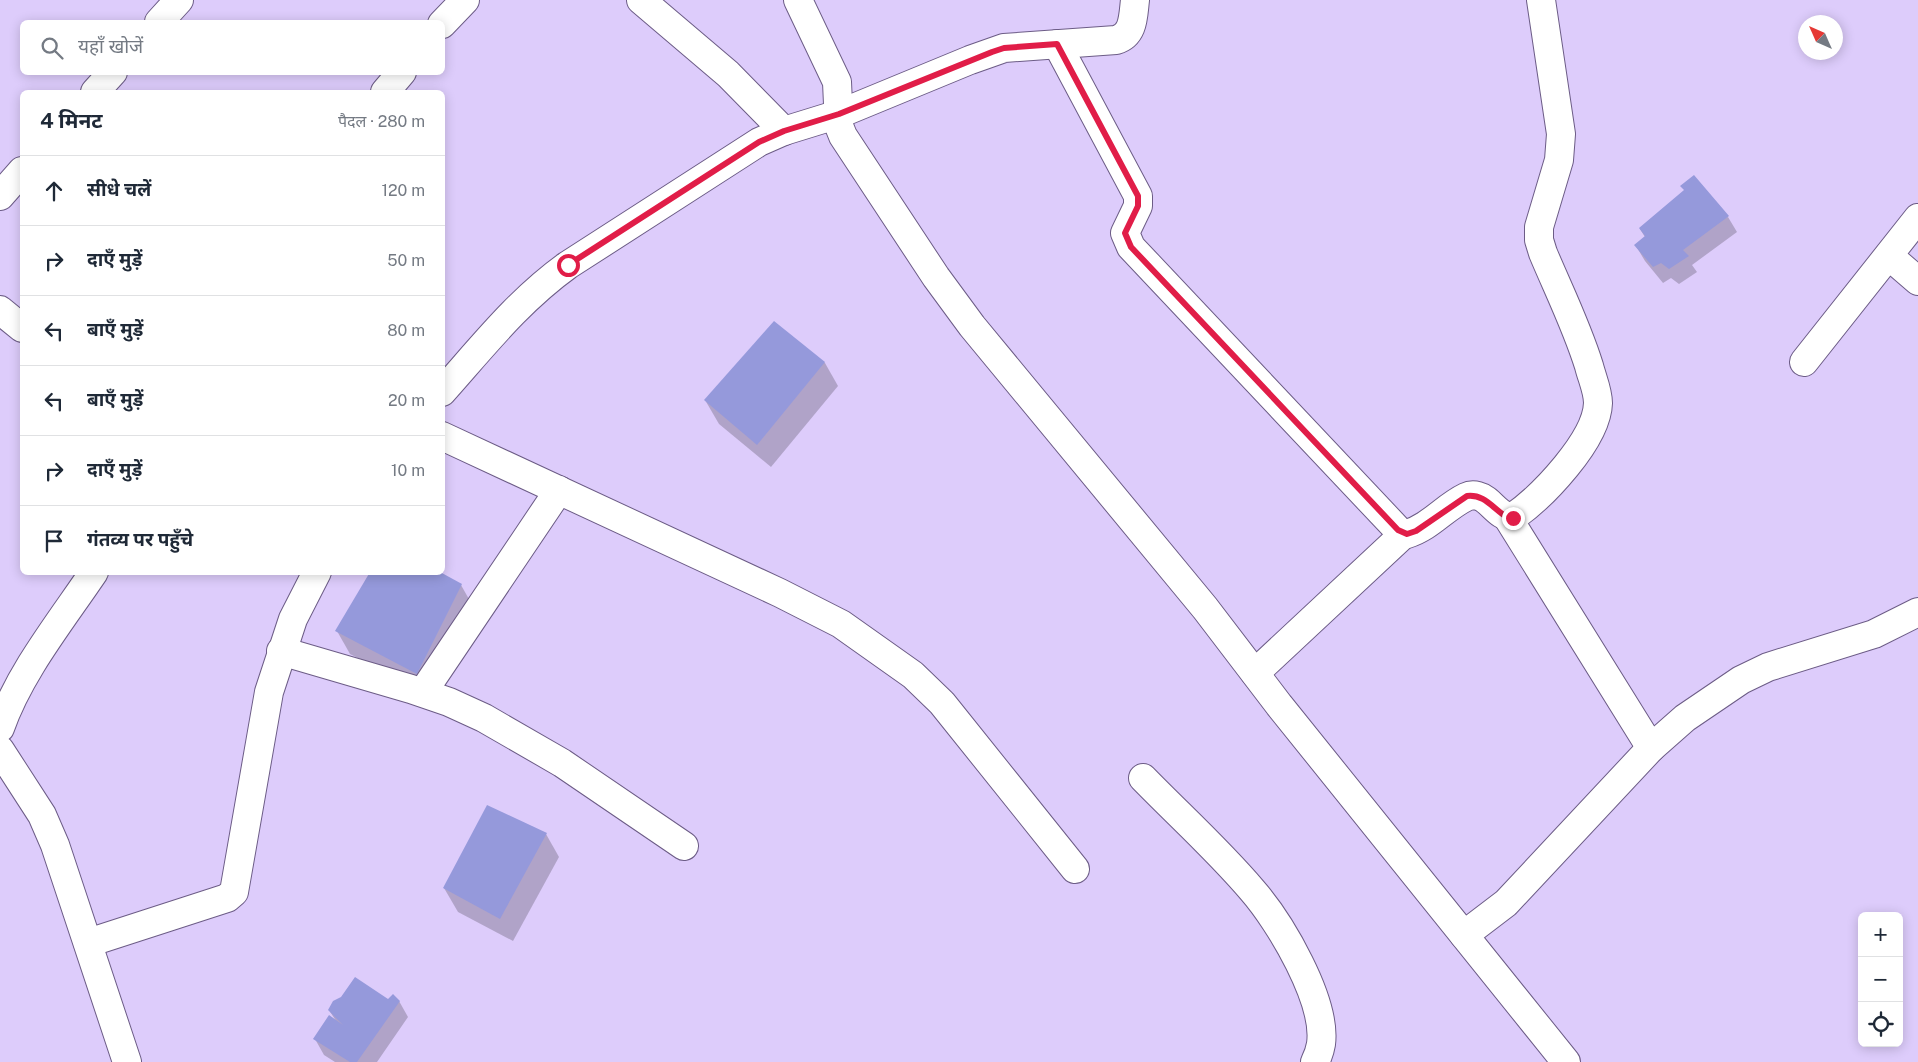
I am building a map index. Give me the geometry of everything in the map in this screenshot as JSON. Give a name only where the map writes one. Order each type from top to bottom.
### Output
[{"type":"street","points":[[161,20],[179,0]]},
{"type":"street","points":[[445,21],[465,0]]},
{"type":"street","points":[[642,0],[728,74],[784,131]]},
{"type":"street","points":[[798,0],[837,82],[841,131],[853,153],[936,277],[972,326],[1205,608],[1255,674],[1566,1062]]},
{"type":"street","points":[[445,389],[515,309],[541,284],[759,142],[784,131],[839,114],[1004,48],[1123,38],[1128,34],[1132,24],[1135,0]]},
{"type":"street","points":[[1508,518],[1513,518],[1532,502],[1563,470],[1580,448],[1592,426],[1598,404],[1597,392],[1580,340],[1539,240],[1539,227],[1559,160],[1561,134],[1541,0]]},
{"type":"street","points":[[1057,44],[1138,196],[1138,206],[1125,233],[1131,247],[1398,530],[1405,533]]},
{"type":"street","points":[[97,90],[110,75]]},
{"type":"street","points":[[387,90],[399,75]]},
{"type":"street","points":[[0,196],[20,173]]},
{"type":"street","points":[[1804,362],[1918,218]]},
{"type":"street","points":[[1889,256],[1918,282]]},
{"type":"street","points":[[0,310],[20,326]]},
{"type":"street","points":[[445,437],[780,593],[841,624],[905,670],[942,703],[1075,870]]},
{"type":"street","points":[[423,692],[559,490]]},
{"type":"street","points":[[1255,674],[1405,533],[1416,531],[1467,496],[1480,496],[1508,518],[1651,748]]},
{"type":"street","points":[[0,728],[9,682],[92,575]]},
{"type":"street","points":[[88,943],[227,898],[234,892],[269,692],[293,619],[315,575]]},
{"type":"street","points":[[1464,935],[1506,903],[1651,748],[1685,718],[1742,680],[1768,667],[1874,634],[1918,612]]},
{"type":"street","points":[[281,651],[423,692],[484,718],[562,763],[684,846]]},
{"type":"street","points":[[4,766],[42,815],[55,845],[127,1062]]},
{"type":"street","points":[[1143,778],[1253,891],[1289,943],[1313,993],[1317,1007],[1322,1043],[1315,1062]]},
{"type":"building","points":[[1694,175],[1729,216],[1683,250],[1689,256],[1669,269],[1661,263],[1653,267],[1634,245],[1645,236],[1639,228],[1684,190],[1680,186]]},
{"type":"building","points":[[774,321],[825,362],[757,445],[704,400]]},
{"type":"building","points":[[368,575],[445,575],[462,584],[417,674],[335,631]]},
{"type":"building","points":[[487,805],[547,833],[500,919],[443,888]]},
{"type":"building","points":[[355,977],[388,999],[393,994],[400,1001],[357,1062],[350,1062],[313,1039],[329,1015],[343,1025],[328,1010],[333,1001],[341,997]]},
{"type":"route","points":[[568,265],[759,142],[784,131],[839,114],[1004,48],[1057,44],[1138,196],[1136,214],[1125,233],[1131,247],[1398,530],[1407,534],[1416,531],[1467,496],[1473,495],[1480,496],[1508,518],[1513,518]]}]
